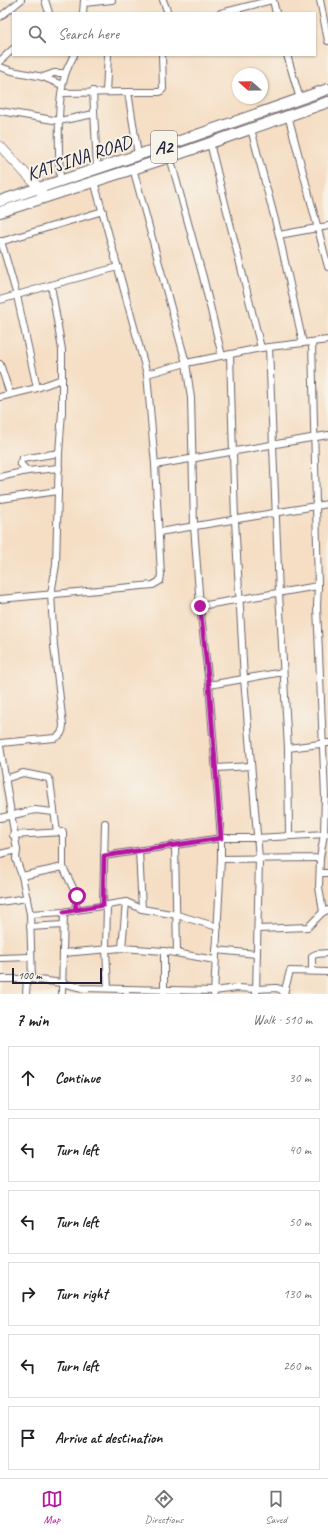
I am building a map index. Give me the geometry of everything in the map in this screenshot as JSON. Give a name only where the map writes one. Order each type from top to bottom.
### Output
[{"type":"highway","name":"KATSINA ROAD","points":[[0,201],[328,89]]},
{"type":"highway","name":"A2","points":[[0,212],[170,157],[328,102]]},
{"type":"main road","points":[[0,146],[39,188],[43,198]]},
{"type":"street","points":[[0,17],[21,0]]},
{"type":"street","points":[[45,0],[49,12]]},
{"type":"street","points":[[83,12],[84,1],[112,0]]},
{"type":"street","points":[[163,0],[168,12]]},
{"type":"street","points":[[225,12],[273,0],[276,12]]},
{"type":"street","points":[[320,0],[326,21],[328,41]]},
{"type":"street","points":[[0,61],[12,50]]},
{"type":"street","points":[[60,181],[59,121],[62,85],[65,72],[73,56]]},
{"type":"street","points":[[106,92],[108,56]]},
{"type":"street","points":[[62,93],[160,92],[163,89],[162,56]]},
{"type":"street","points":[[287,56],[300,99]]},
{"type":"street","points":[[0,67],[43,77],[62,85]]},
{"type":"street","points":[[43,77],[54,73],[65,72]]},
{"type":"street","points":[[93,92],[97,168]]},
{"type":"street","points":[[128,92],[138,155]]},
{"type":"street","points":[[0,111],[59,121],[94,114]]},
{"type":"street","points":[[288,115],[328,267]]},
{"type":"street","points":[[251,129],[279,235],[303,343]]},
{"type":"street","points":[[210,143],[261,348]]},
{"type":"street","points":[[170,157],[203,277],[222,356]]},
{"type":"street","points":[[133,168],[186,363],[191,398],[194,526],[200,606],[209,685],[221,838],[214,993]]},
{"type":"street","points":[[0,599],[153,585],[160,581],[161,575],[155,465],[146,374],[94,181]]},
{"type":"street","points":[[37,388],[17,296],[1,242],[103,212]]},
{"type":"street","points":[[279,235],[328,226]]},
{"type":"street","points":[[0,300],[118,267]]},
{"type":"street","points":[[26,994],[29,979],[30,914],[22,876],[16,859],[16,850],[0,744],[55,738],[58,737],[62,731],[63,725],[54,646],[51,594],[56,565],[59,453],[62,412],[61,342],[51,285]]},
{"type":"street","points":[[146,374],[186,363],[261,348],[328,340]]},
{"type":"street","points":[[258,929],[308,927],[326,911],[319,887],[320,858],[326,834],[326,743],[317,606],[318,586],[312,342]]},
{"type":"street","points":[[269,347],[279,593],[288,748],[290,836]]},
{"type":"street","points":[[230,355],[232,452],[239,599],[259,858],[256,992]]},
{"type":"street","points":[[0,364],[10,394]]},
{"type":"street","points":[[0,396],[37,388],[62,379]]},
{"type":"street","points":[[155,465],[328,435]]},
{"type":"street","points":[[27,471],[20,463],[22,459],[59,453]]},
{"type":"street","points":[[0,477],[27,471],[59,468]]},
{"type":"street","points":[[0,499],[58,491]]},
{"type":"street","points":[[159,532],[328,504]]},
{"type":"street","points":[[200,606],[318,586]]},
{"type":"street","points":[[209,685],[283,672]]},
{"type":"street","points":[[288,748],[326,743]]},
{"type":"street","points":[[216,768],[251,766]]},
{"type":"street","points":[[5,779],[23,774],[48,778],[50,780],[57,832]]},
{"type":"street","points":[[0,818],[35,810],[54,812]]},
{"type":"street","points":[[105,823],[104,856],[108,988]]},
{"type":"street","points":[[13,835],[63,832],[63,867],[77,896],[75,910],[64,912]]},
{"type":"street","points":[[104,856],[221,838],[257,838],[326,834]]},
{"type":"street","points":[[176,846],[177,953]]},
{"type":"street","points":[[0,854],[16,850]]},
{"type":"street","points":[[139,851],[142,909]]},
{"type":"street","points":[[221,859],[320,858]]},
{"type":"street","points":[[22,876],[63,867]]},
{"type":"street","points":[[320,873],[328,873]]},
{"type":"street","points":[[0,902],[27,898]]},
{"type":"street","points":[[30,914],[64,912],[126,902],[142,909],[177,915],[218,927]]},
{"type":"street","points":[[122,948],[126,902]]},
{"type":"street","points":[[62,994],[64,912]]},
{"type":"street","points":[[30,927],[63,925]]},
{"type":"street","points":[[63,953],[122,948],[164,951],[215,960]]},
{"type":"street","points":[[216,950],[257,954]]},
{"type":"street","points":[[164,951],[164,992]]},
{"type":"street","points":[[312,971],[312,956],[316,954],[328,953]]},
{"type":"street","points":[[0,958],[30,957]]},
{"type":"street","points":[[0,979],[29,979],[62,983],[82,988],[214,993],[237,988],[256,992],[276,988],[284,993],[290,971],[328,972]]},
{"type":"route","points":[[77,896],[75,910],[64,912],[103,905],[104,856],[221,838],[209,685],[200,606]]}]
